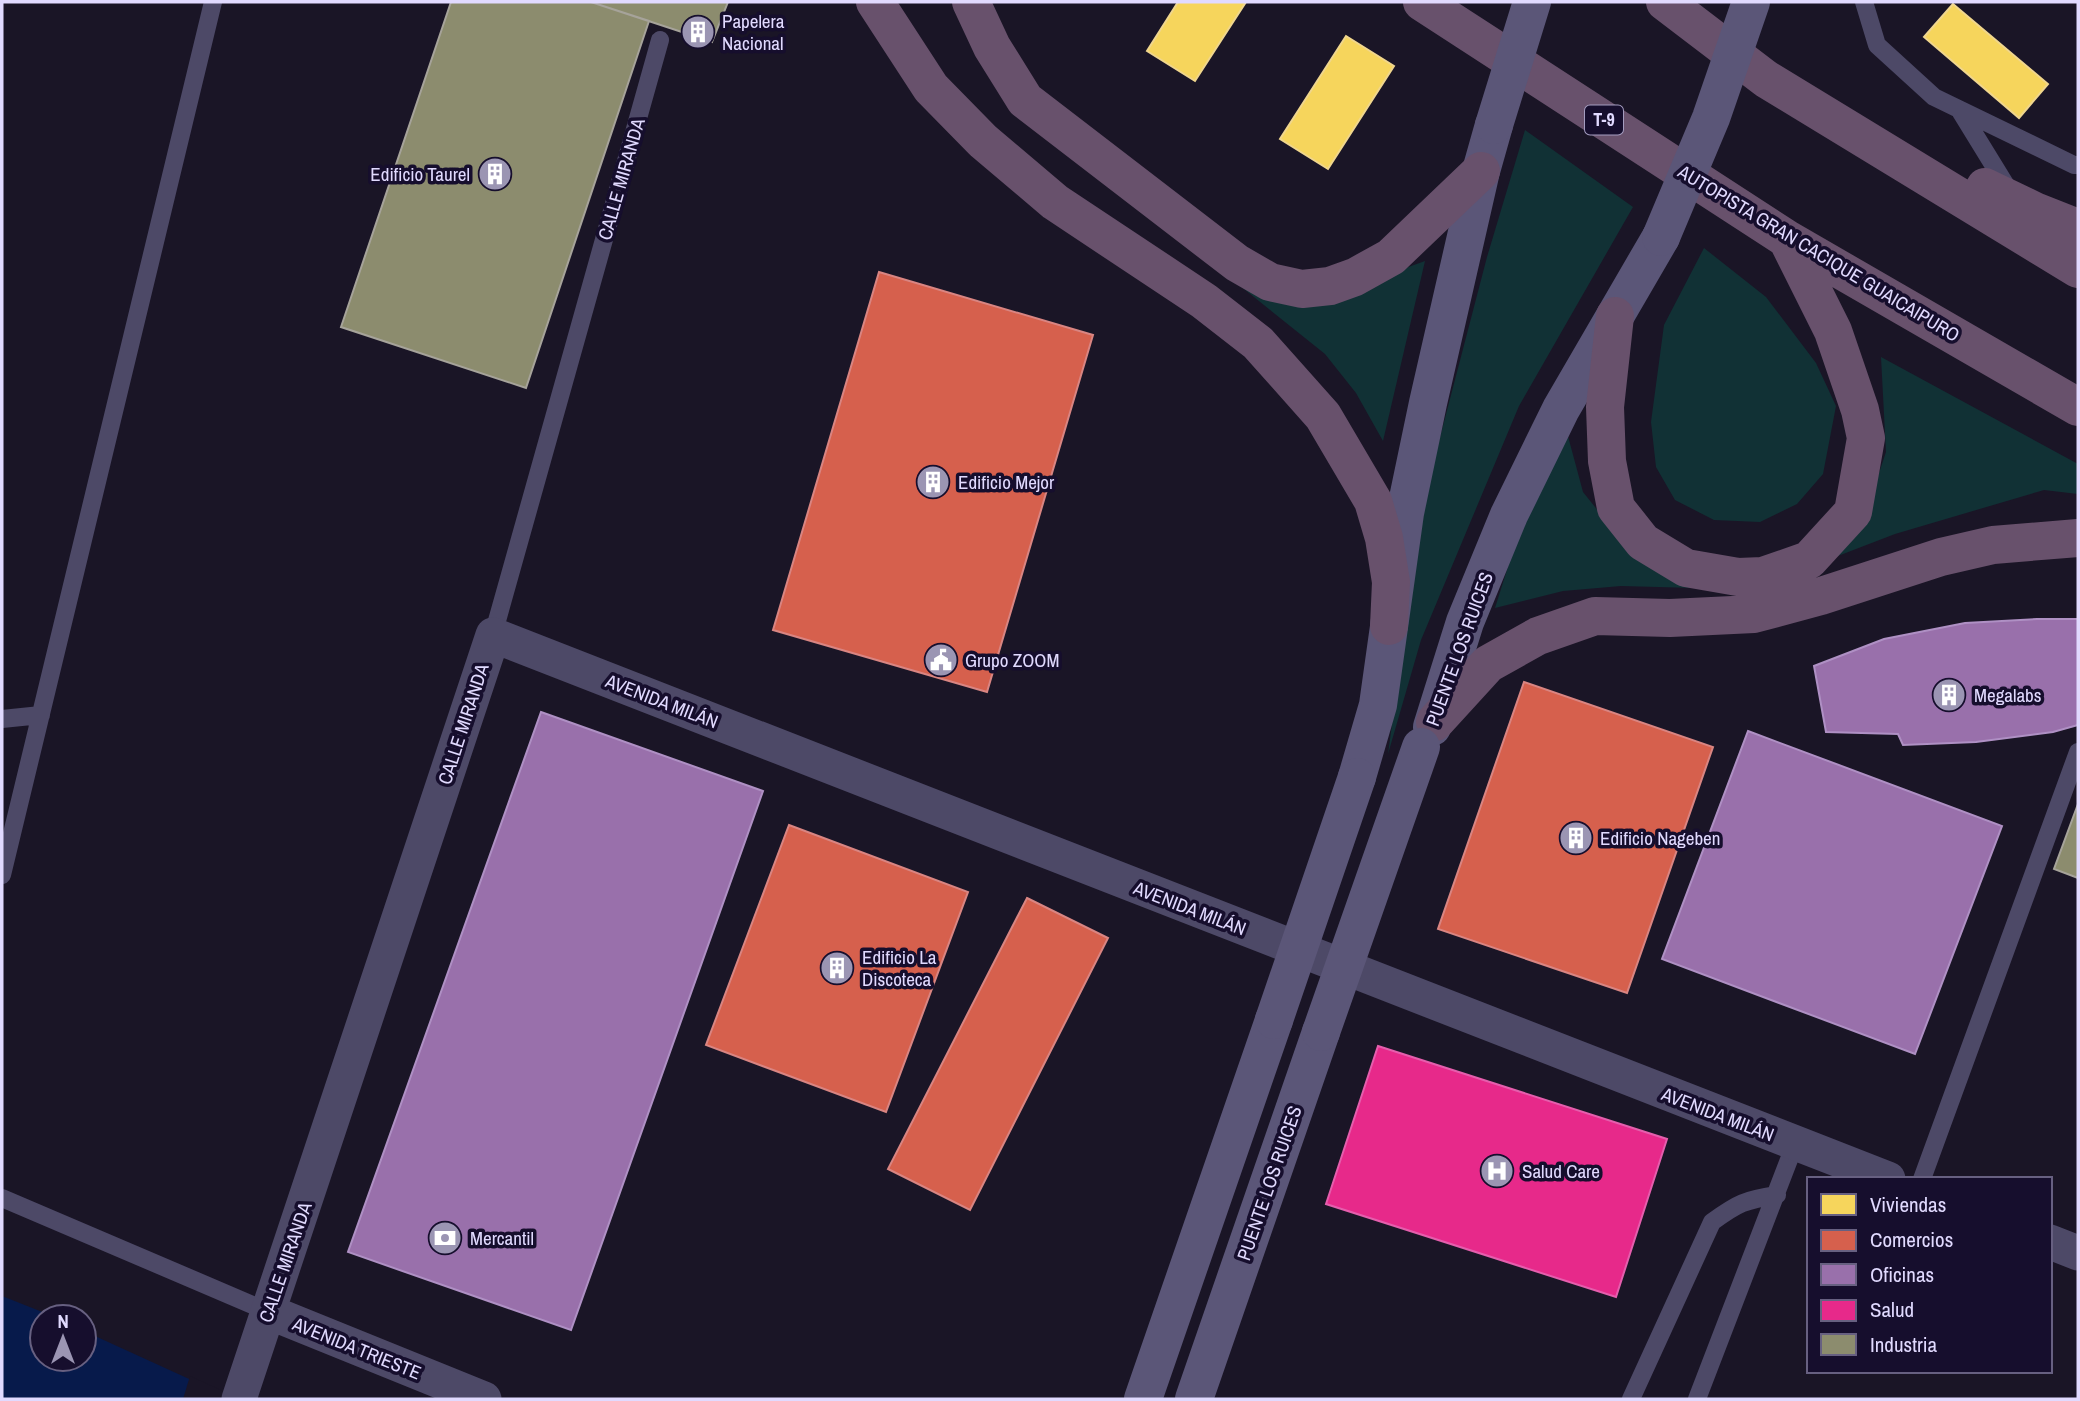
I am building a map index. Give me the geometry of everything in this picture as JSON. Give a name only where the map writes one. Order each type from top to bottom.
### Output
[{"type":"highway","points":[[875,2],[931,88],[983,141],[1055,202],[1204,301],[1258,343],[1323,416],[1373,501],[1384,538],[1391,582],[1389,626]]},
{"type":"highway","points":[[971,2],[992,47],[1025,100],[1237,263],[1269,282],[1302,289],[1330,286],[1355,278],[1391,257],[1482,171]]},
{"type":"highway","name":"AUTOPISTA GRAN CACIQUE GUAICAIPURO","points":[[1422,2],[1787,239],[2078,407]]},
{"type":"highway","points":[[1665,2],[1766,79],[2078,270]]},
{"type":"highway","points":[[1818,109],[2078,228]]},
{"type":"highway","points":[[1615,317],[1605,407],[1607,461],[1616,508],[1643,542],[1686,568],[1738,577],[1763,576],[1809,560],[1853,512],[1866,438],[1860,410],[1833,331],[1787,239]]},
{"type":"highway","points":[[1428,734],[1488,664],[1538,636],[1595,616],[1670,618],[1754,614],[1993,545],[2078,538]]},
{"type":"main road","points":[[1143,1399],[1357,777],[1378,705],[1405,513],[1428,403],[1482,171],[1532,2]]},
{"type":"main road","name":"PUENTE LOS RUICES","points":[[1194,1399],[1465,622],[1509,515],[1561,408],[1661,237],[1711,118],[1751,2]]},
{"type":"street","name":"AVENIDA MILÁN","points":[[493,635],[1883,1177]]},
{"type":"street","name":"CALLE MIRANDA","points":[[239,1399],[493,635]]},
{"type":"street","points":[[2052,1243],[2078,1253]]},
{"type":"street","name":"AVENIDA TRIESTE","points":[[266,1320],[484,1399]]},
{"type":"lane","points":[[2,875],[213,2]]},
{"type":"lane","points":[[1864,2],[1877,46],[1934,97],[2078,165]]},
{"type":"lane","name":"CALLE MIRANDA","points":[[493,635],[660,40]]},
{"type":"lane","points":[[1959,109],[2015,201]]},
{"type":"lane","points":[[2,719],[41,715]]},
{"type":"lane","points":[[1923,1177],[2078,752]]},
{"type":"lane","points":[[1698,1399],[1795,1144]]},
{"type":"lane","points":[[1631,1399],[1712,1222],[1735,1205],[1777,1195]]},
{"type":"lane","points":[[2,1198],[266,1320]]},
{"type":"green space","points":[[1525,130],[1633,207],[1519,406],[1421,640],[1388,754],[1421,510],[1487,257]]},
{"type":"green space","points":[[1704,248],[1766,297],[1816,363],[1836,406],[1823,474],[1797,504],[1760,522],[1714,520],[1675,500],[1656,467],[1651,422],[1664,325]]},
{"type":"green space","points":[[1425,261],[1383,441],[1356,393],[1325,354],[1234,281],[1320,299]]},
{"type":"green space","points":[[1881,357],[2078,464],[2078,494],[2044,490],[1895,534],[1830,559],[1866,512],[1886,452]]},
{"type":"green space","points":[[1565,425],[1583,492],[1619,537],[1695,588],[1621,586],[1563,591],[1495,608],[1522,522]]},
{"type":"water","points":[[2,1296],[28,1306],[28,1373],[98,1373],[98,1337],[233,1399],[2,1399]]},
{"type":"pier","points":[[190,1376],[234,1396],[236,1399],[183,1399]]},
{"type":"building: Viviendas","points":[[1178,2],[1246,2],[1195,81],[1147,51]]},
{"type":"building: Viviendas","points":[[1953,4],[2048,84],[2019,118],[1924,37]]},
{"type":"building: Viviendas","points":[[1346,36],[1394,66],[1328,169],[1280,139]]},
{"type":"building: Comercios","name":"Edificio Mejor","points":[[879,272],[1093,335],[987,692],[773,630]]},
{"type":"building: Comercios","name":"Edificio Nageben","points":[[1524,682],[1713,747],[1627,993],[1438,929]]},
{"type":"building: Comercios","name":"Edificio La Discoteca","points":[[789,825],[968,892],[886,1112],[706,1045]]},
{"type":"building: Comercios","points":[[1027,898],[1108,938],[970,1210],[888,1169]]},
{"type":"building: Oficinas","name":"Megalabs","points":[[2078,619],[2078,725],[2053,732],[1976,742],[1903,745],[1898,734],[1826,732],[1814,666],[1884,639],[1965,623]]},
{"type":"building: Oficinas","points":[[541,712],[763,791],[571,1330],[348,1252]]},
{"type":"building: Oficinas","points":[[1748,731],[2002,826],[1915,1054],[1662,959]]},
{"type":"building: Salud","name":"Salud Care","points":[[1378,1046],[1667,1139],[1616,1297],[1326,1204]]},
{"type":"building: Industria","name":"Edificio Taurel","points":[[451,2],[591,2],[649,21],[526,388],[341,327]]},
{"type":"building: Industria","name":"Papelera Nacional","points":[[591,2],[728,2],[712,42]]},
{"type":"building: Industria","points":[[2078,804],[2078,878],[2054,869]]},
{"type":"place","name":"Papelera Nacional","points":[[698,32]]},
{"type":"place","name":"Edificio Taurel","points":[[495,174]]},
{"type":"place","name":"Edificio Mejor","points":[[933,482]]},
{"type":"place","name":"Grupo ZOOM","points":[[941,660]]},
{"type":"place","name":"Megalabs","points":[[1949,695]]},
{"type":"place","name":"Edificio Nageben","points":[[1576,838]]},
{"type":"place","name":"Edificio La Discoteca","points":[[837,968]]},
{"type":"place","name":"Salud Care","points":[[1497,1171]]},
{"type":"place","name":"Mercantil","points":[[445,1238]]}]
